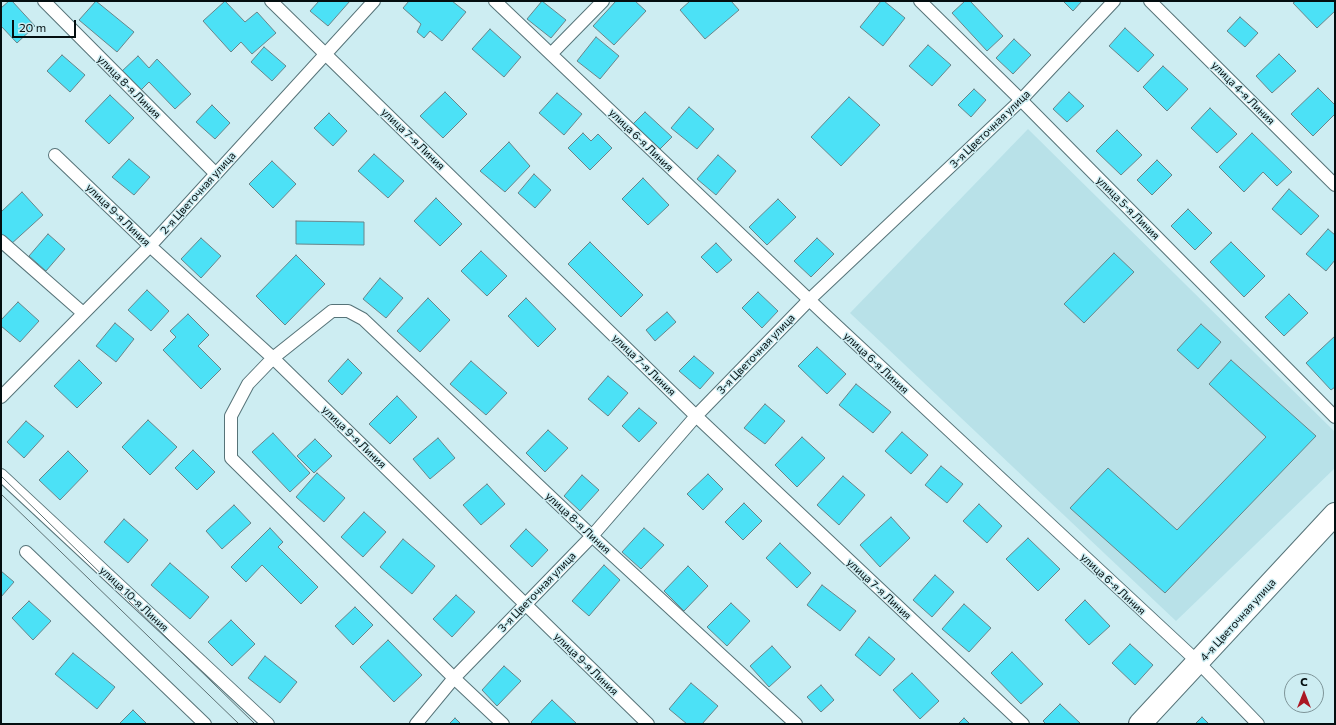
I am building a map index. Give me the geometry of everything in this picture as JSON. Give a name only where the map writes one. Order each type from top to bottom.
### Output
[{"type":"street","name":"4-я Цветочная улица","points":[[1140,724],[1199,663],[1335,514]]},
{"type":"lane","name":"улица 8-я Линия","points":[[44,1],[215,173]]},
{"type":"lane","name":"улица 7-я Линия","points":[[271,1],[325,52],[696,416],[1022,724]]},
{"type":"lane","name":"2-я Цветочная улица","points":[[1,397],[150,246],[325,52],[374,1]]},
{"type":"lane","name":"улица 6-я Линия","points":[[495,1],[809,300],[1199,663],[1258,724]]},
{"type":"lane","points":[[550,54],[603,1]]},
{"type":"lane","name":"улица 5-я Линия","points":[[920,1],[1021,100],[1335,417]]},
{"type":"lane","name":"3-я Цветочная улица","points":[[416,724],[454,678],[592,536],[696,416],[809,300],[1021,100],[1114,1]]},
{"type":"lane","name":"улица 4-я Линия","points":[[1150,1],[1335,185]]},
{"type":"lane","name":"улица 9-я Линия","points":[[55,155],[150,246],[273,358],[648,724]]},
{"type":"lane","points":[[1,241],[83,313]]},
{"type":"lane","name":"улица 8-я Линия","points":[[454,678],[231,458],[231,416],[248,384],[273,358],[332,311],[348,311],[363,319],[592,536],[796,724]]},
{"type":"lane","name":"улица 10-я Линия","points":[[1,475],[268,724]]},
{"type":"lane","points":[[26,552],[205,724]]},
{"type":"lane","points":[[454,678],[502,724]]},
{"type":"shaded area","points":[[1028,129],[1335,432],[1335,468],[1176,621],[850,313]]},
{"type":"building","points":[[9,1],[12,1],[35,26],[17,43],[1,26],[1,8]]},
{"type":"building","points":[[96,1],[134,32],[117,52],[79,20]]},
{"type":"building","points":[[225,1],[245,22],[257,12],[276,33],[252,54],[241,42],[231,52],[203,21]]},
{"type":"building","points":[[319,1],[350,1],[328,26],[310,11]]},
{"type":"building","points":[[409,1],[452,1],[466,12],[442,41],[430,31],[424,38],[417,32],[421,24],[403,8]]},
{"type":"building","points":[[542,1],[566,20],[551,38],[527,19]]},
{"type":"building","points":[[616,1],[635,1],[646,11],[614,45],[593,26]]},
{"type":"building","points":[[690,1],[731,1],[739,10],[705,39],[680,10]]},
{"type":"building","points":[[881,1],[884,1],[905,18],[883,46],[860,27]]},
{"type":"building","points":[[965,1],[970,1],[1003,36],[987,51],[952,13]]},
{"type":"building","points":[[1063,1],[1082,1],[1073,11]]},
{"type":"building","points":[[1296,1],[1335,1],[1335,11],[1317,28],[1293,3]]},
{"type":"building","points":[[1240,17],[1258,33],[1245,47],[1227,31]]},
{"type":"building","points":[[1125,28],[1154,55],[1138,72],[1109,46]]},
{"type":"building","points":[[490,29],[521,57],[504,77],[472,49]]},
{"type":"building","points":[[596,37],[619,56],[600,79],[577,61]]},
{"type":"building","points":[[1014,39],[1031,55],[1013,74],[996,58]]},
{"type":"building","points":[[928,45],[951,65],[932,86],[909,66]]},
{"type":"building","points":[[264,47],[286,66],[272,81],[251,62]]},
{"type":"building","points":[[1279,54],[1296,71],[1272,93],[1256,76]]},
{"type":"building","points":[[62,55],[85,75],[70,92],[47,71]]},
{"type":"building","points":[[138,56],[149,68],[157,59],[191,94],[175,109],[149,82],[140,91],[121,72]]},
{"type":"building","points":[[1163,66],[1188,89],[1167,111],[1143,87]]},
{"type":"building","points":[[1318,88],[1335,105],[1335,114],[1313,136],[1291,114]]},
{"type":"building","points":[[974,89],[986,100],[971,117],[958,105]]},
{"type":"building","points":[[445,92],[467,114],[443,138],[420,116]]},
{"type":"building","points":[[1069,92],[1084,106],[1067,122],[1053,109]]},
{"type":"building","points":[[557,93],[582,114],[564,135],[539,113]]},
{"type":"building","points":[[110,95],[134,118],[109,144],[85,121]]},
{"type":"building","points":[[849,97],[880,125],[841,166],[811,137]]},
{"type":"building","points":[[212,105],[230,123],[215,139],[196,122]]},
{"type":"building","points":[[689,107],[714,129],[697,149],[671,128]]},
{"type":"building","points":[[1210,108],[1237,134],[1217,153],[1191,128]]},
{"type":"building","points":[[645,112],[672,137],[658,151],[631,126]]},
{"type":"building","points":[[329,113],[347,131],[333,146],[314,128]]},
{"type":"building","points":[[1117,130],[1142,155],[1121,175],[1096,151]]},
{"type":"building","points":[[583,133],[591,141],[598,134],[612,148],[590,170],[568,148]]},
{"type":"building","points":[[1252,133],[1292,172],[1277,186],[1263,172],[1244,192],[1219,167]]},
{"type":"building","points":[[509,142],[530,166],[505,192],[480,171]]},
{"type":"building","points":[[374,154],[404,181],[388,198],[358,171]]},
{"type":"building","points":[[718,155],[736,171],[716,195],[697,179]]},
{"type":"building","points":[[129,159],[150,177],[134,195],[112,177]]},
{"type":"building","points":[[1157,160],[1172,175],[1152,195],[1137,180]]},
{"type":"building","points":[[272,161],[296,184],[273,208],[249,184]]},
{"type":"building","points":[[534,174],[551,190],[535,208],[518,193]]},
{"type":"building","points":[[643,178],[669,205],[648,225],[622,199]]},
{"type":"building","points":[[1289,189],[1319,216],[1301,235],[1272,209]]},
{"type":"building","points":[[22,192],[43,215],[10,245],[1,234],[1,212]]},
{"type":"building","points":[[436,198],[462,224],[440,246],[414,221]]},
{"type":"building","points":[[778,199],[796,217],[767,245],[749,227]]},
{"type":"building","points":[[1188,209],[1212,233],[1195,250],[1171,226]]},
{"type":"building","points":[[296,221],[364,222],[364,245],[296,244]]},
{"type":"building","points":[[1328,229],[1335,235],[1335,260],[1326,271],[1306,254]]},
{"type":"building","points":[[48,234],[65,249],[46,271],[29,256]]},
{"type":"building","points":[[201,238],[221,256],[201,278],[181,259]]},
{"type":"building","points":[[817,238],[834,254],[811,277],[794,261]]},
{"type":"building","points":[[590,242],[643,295],[621,317],[568,264]]},
{"type":"building","points":[[1231,242],[1265,276],[1244,297],[1210,262]]},
{"type":"building","points":[[716,243],[732,260],[717,273],[701,257]]},
{"type":"building","points":[[481,251],[507,276],[487,296],[461,271]]},
{"type":"building","points":[[1114,253],[1134,272],[1084,323],[1064,304]]},
{"type":"building","points":[[296,255],[325,284],[285,325],[256,296]]},
{"type":"building","points":[[380,278],[403,298],[386,318],[363,299]]},
{"type":"building","points":[[147,290],[169,311],[151,331],[128,310]]},
{"type":"building","points":[[758,292],[778,311],[762,328],[742,308]]},
{"type":"building","points":[[1289,294],[1308,313],[1284,336],[1265,317]]},
{"type":"building","points":[[428,298],[450,320],[420,352],[397,331]]},
{"type":"building","points":[[526,298],[556,329],[538,347],[508,316]]},
{"type":"building","points":[[18,302],[39,321],[20,342],[1,326],[1,320]]},
{"type":"building","points":[[667,312],[676,322],[655,341],[646,330]]},
{"type":"building","points":[[188,314],[209,335],[198,346],[221,369],[201,389],[163,350],[176,337],[170,331]]},
{"type":"building","points":[[115,323],[134,339],[116,362],[96,346]]},
{"type":"building","points":[[1201,324],[1221,342],[1198,369],[1177,350]]},
{"type":"building","points":[[1335,336],[1335,387],[1331,390],[1306,363]]},
{"type":"building","points":[[817,347],[846,374],[827,394],[798,366]]},
{"type":"building","points":[[694,356],[714,373],[700,389],[679,371]]},
{"type":"building","points":[[348,359],[362,373],[342,395],[328,381]]},
{"type":"building","points":[[79,360],[102,383],[77,408],[54,386]]},
{"type":"building","points":[[1231,360],[1316,436],[1165,593],[1070,508],[1108,468],[1177,530],[1266,437],[1209,384]]},
{"type":"building","points":[[471,361],[507,393],[486,415],[450,384]]},
{"type":"building","points":[[608,376],[628,393],[608,416],[588,399]]},
{"type":"building","points":[[856,384],[891,412],[873,433],[839,405]]},
{"type":"building","points":[[397,396],[417,417],[390,444],[369,424]]},
{"type":"building","points":[[765,404],[785,421],[765,444],[744,428]]},
{"type":"building","points":[[639,408],[657,423],[639,442],[622,426]]},
{"type":"building","points":[[148,420],[177,447],[150,475],[122,447]]},
{"type":"building","points":[[26,421],[44,436],[24,458],[7,442]]},
{"type":"building","points":[[548,430],[568,448],[545,472],[526,453]]},
{"type":"building","points":[[902,432],[928,455],[911,474],[885,451]]},
{"type":"building","points":[[273,433],[310,473],[290,492],[252,452]]},
{"type":"building","points":[[802,437],[825,458],[797,487],[775,465]]},
{"type":"building","points":[[438,438],[455,458],[430,479],[413,459]]},
{"type":"building","points":[[315,439],[332,456],[314,473],[297,456]]},
{"type":"building","points":[[193,450],[215,472],[197,490],[175,468]]},
{"type":"building","points":[[68,451],[88,471],[60,500],[39,480]]},
{"type":"building","points":[[941,466],[963,484],[947,503],[925,485]]},
{"type":"building","points":[[317,473],[345,498],[324,522],[296,497]]},
{"type":"building","points":[[708,474],[723,489],[703,510],[687,494]]},
{"type":"building","points":[[582,475],[599,490],[580,511],[564,496]]},
{"type":"building","points":[[843,476],[865,495],[839,525],[817,505]]},
{"type":"building","points":[[487,484],[505,504],[481,525],[463,505]]},
{"type":"building","points":[[744,503],[762,521],[743,540],[725,522]]},
{"type":"building","points":[[979,504],[1002,526],[987,543],[963,521]]},
{"type":"building","points":[[234,505],[251,523],[222,549],[206,531]]},
{"type":"building","points":[[364,512],[386,532],[363,557],[341,537]]},
{"type":"building","points":[[891,517],[910,538],[880,567],[860,545]]},
{"type":"building","points":[[124,519],[148,540],[128,563],[104,542]]},
{"type":"building","points":[[270,528],[283,542],[278,547],[318,587],[301,604],[262,565],[246,582],[231,567]]},
{"type":"building","points":[[644,528],[664,545],[641,569],[622,552]]},
{"type":"building","points":[[526,529],[548,550],[532,567],[510,546]]},
{"type":"building","points":[[1028,538],[1060,569],[1038,591],[1006,559]]},
{"type":"building","points":[[403,539],[435,566],[412,594],[380,567]]},
{"type":"building","points":[[780,543],[811,573],[797,588],[766,558]]},
{"type":"building","points":[[170,563],[209,597],[190,619],[151,585]]},
{"type":"building","points":[[604,565],[620,580],[589,616],[572,601]]},
{"type":"building","points":[[688,566],[708,586],[684,611],[664,591]]},
{"type":"building","points":[[1,571],[14,582],[1,597]]},
{"type":"building","points":[[935,575],[954,592],[932,617],[913,600]]},
{"type":"building","points":[[822,585],[856,611],[840,631],[807,605]]},
{"type":"building","points":[[456,595],[475,612],[452,637],[433,619]]},
{"type":"building","points":[[1085,600],[1110,626],[1089,645],[1065,620]]},
{"type":"building","points":[[29,601],[51,621],[33,640],[12,618]]},
{"type":"building","points":[[731,603],[750,621],[727,646],[707,627]]},
{"type":"building","points":[[964,604],[991,628],[969,652],[942,629]]},
{"type":"building","points":[[355,607],[373,625],[353,645],[335,626]]},
{"type":"building","points":[[231,620],[255,644],[232,666],[208,642]]},
{"type":"building","points":[[869,637],[895,659],[880,676],[855,655]]},
{"type":"building","points":[[388,640],[422,675],[394,702],[360,667]]},
{"type":"building","points":[[1130,644],[1153,665],[1135,685],[1112,663]]},
{"type":"building","points":[[772,646],[791,667],[769,687],[750,666]]},
{"type":"building","points":[[1012,652],[1043,684],[1021,704],[991,673]]},
{"type":"building","points":[[73,653],[115,687],[97,709],[55,674]]},
{"type":"building","points":[[265,656],[297,682],[280,703],[248,678]]},
{"type":"building","points":[[504,666],[521,681],[497,706],[482,690]]},
{"type":"building","points":[[912,673],[939,701],[920,719],[893,690]]},
{"type":"building","points":[[691,683],[718,706],[702,724],[687,724],[669,709]]},
{"type":"building","points":[[821,685],[834,700],[821,712],[807,697]]},
{"type":"building","points":[[552,700],[577,724],[533,724],[531,722]]},
{"type":"building","points":[[1060,704],[1081,724],[1046,724],[1043,721]]},
{"type":"building","points":[[133,710],[147,724],[119,724]]},
{"type":"building","points":[[1202,717],[1209,724],[1195,724]]},
{"type":"building","points":[[455,718],[461,724],[449,724]]},
{"type":"building","points":[[964,718],[970,724],[958,724]]},
{"type":"tram line","points":[[1,476],[255,724]]},
{"type":"tram line","points":[[1,494],[239,724]]}]
